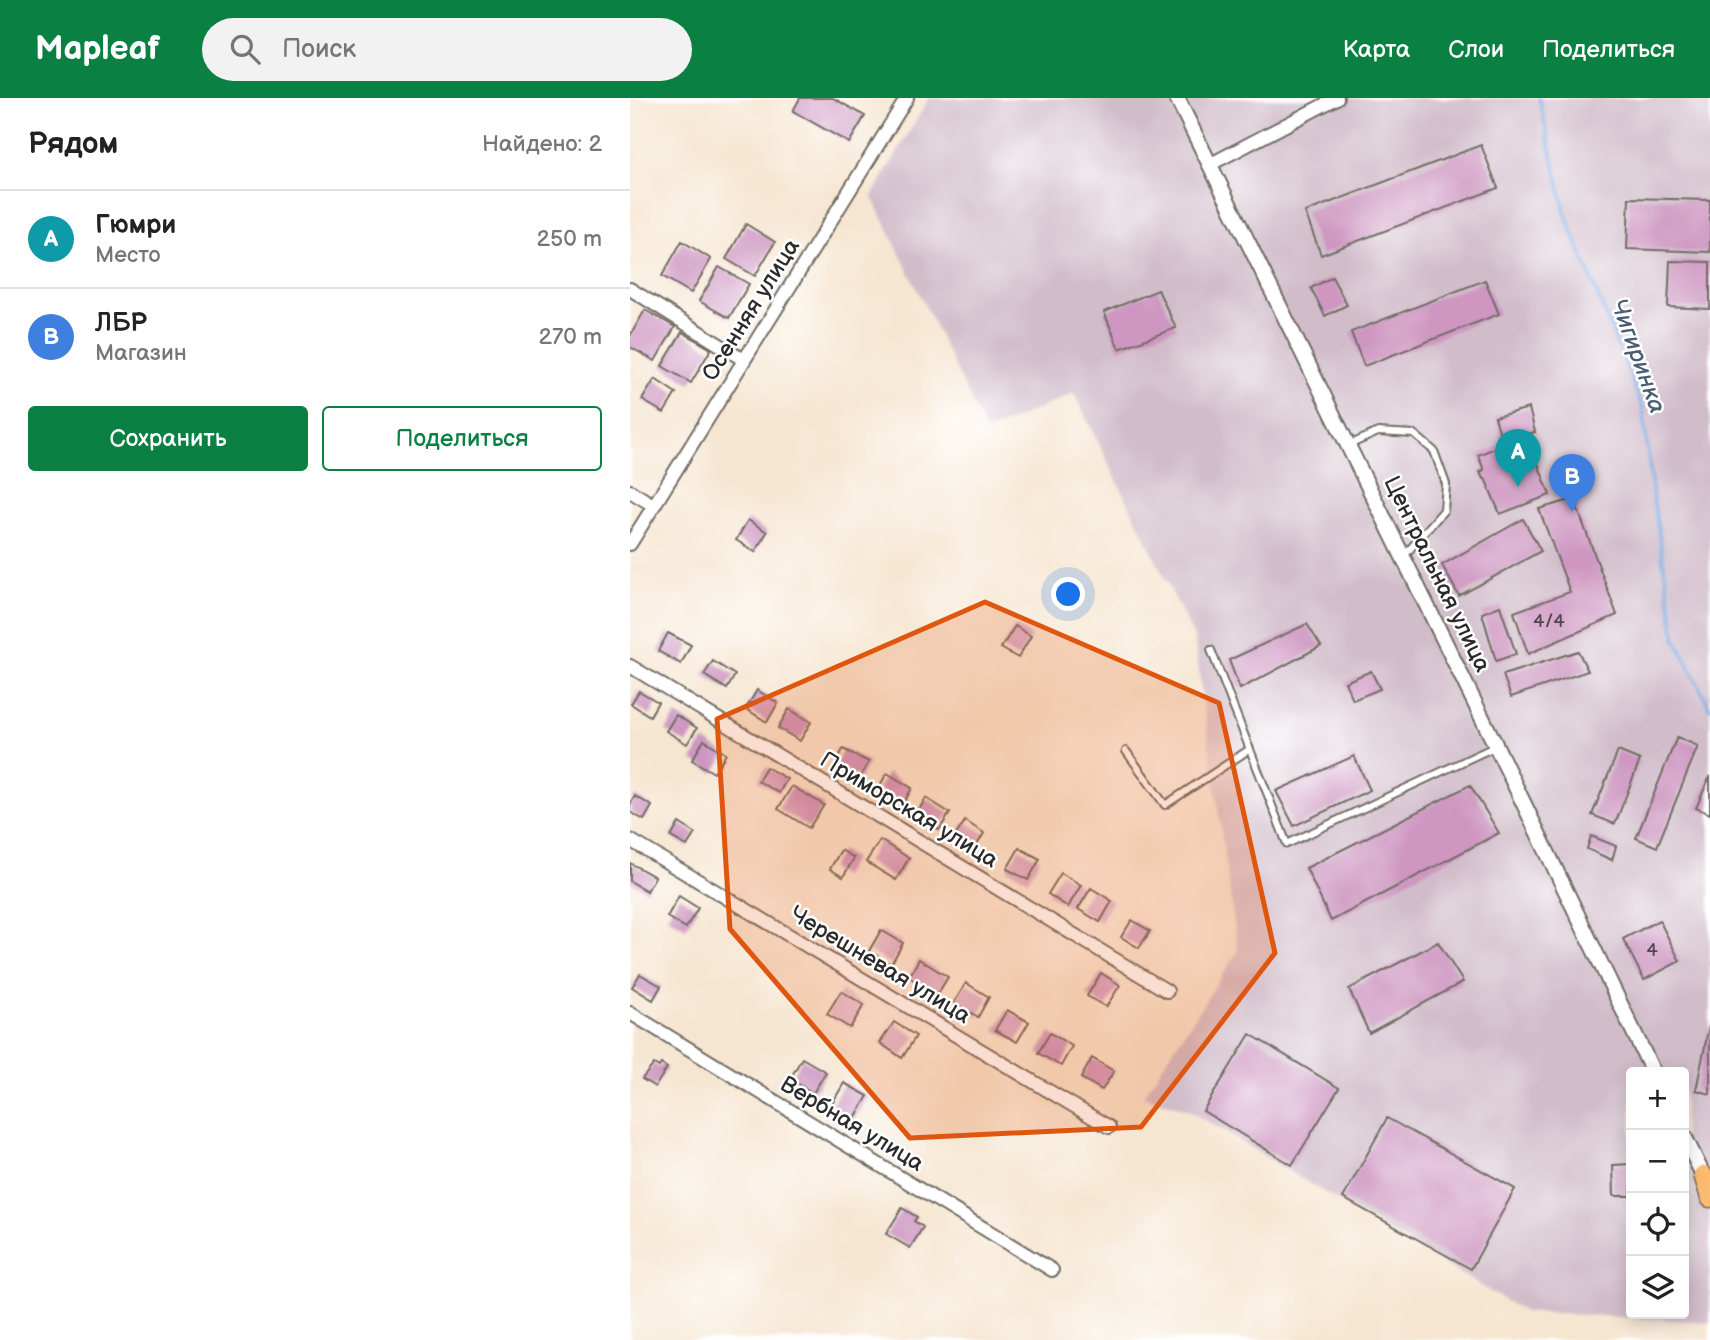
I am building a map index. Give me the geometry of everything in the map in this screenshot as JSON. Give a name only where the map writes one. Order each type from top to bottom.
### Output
[{"type":"main road","points":[[1707,1177],[1710,1198]]},
{"type":"street","name":"Осенняя улица","points":[[630,544],[907,98]]},
{"type":"street","name":"Центральная улица","points":[[1177,98],[1651,1067]]},
{"type":"street","points":[[1209,165],[1336,98]]},
{"type":"street","points":[[630,289],[744,360]]},
{"type":"street","points":[[630,491],[653,505]]},
{"type":"street","name":"Приморская улица","points":[[630,666],[1167,991]]},
{"type":"street","name":"Черешневая улица","points":[[630,840],[1109,1126]]},
{"type":"street","name":"Вербная улица","points":[[630,1013],[1052,1270]]},
{"type":"street","points":[[1689,1145],[1707,1177]]},
{"type":"lane","points":[[1348,446],[1378,432],[1414,434],[1434,451],[1446,484],[1444,510],[1403,558]]},
{"type":"lane","points":[[1211,650],[1287,845],[1496,746]]},
{"type":"lane","points":[[1126,751],[1165,805],[1250,749]]},
{"type":"highlighted area","points":[[985,602],[1219,703],[1275,953],[1141,1127],[910,1138],[730,929],[717,719]]},
{"type":"shaded area","points":[[929,98],[1710,98],[1710,1322],[1654,1319],[1689,1319],[1689,1067],[1626,1067],[1626,1317],[1524,1312],[1188,1110],[1143,1096],[1238,951],[1194,637],[1074,393],[986,432],[872,196]]},
{"type":"building","points":[[800,98],[833,98],[865,116],[849,143],[793,111]]},
{"type":"building","points":[[1481,145],[1498,188],[1321,255],[1305,212]]},
{"type":"building","points":[[1629,198],[1710,200],[1710,252],[1627,249]]},
{"type":"building","points":[[746,224],[775,242],[755,276],[726,259]]},
{"type":"building","points":[[682,241],[711,259],[691,293],[662,276]]},
{"type":"building","points":[[1670,261],[1710,262],[1710,309],[1668,307]]},
{"type":"building","points":[[719,267],[749,284],[729,318],[699,301]]},
{"type":"building","points":[[1332,277],[1347,305],[1325,316],[1311,288]]},
{"type":"building","points":[[1485,280],[1499,314],[1364,366],[1351,332]]},
{"type":"building","points":[[1158,290],[1176,328],[1119,349],[1104,312]]},
{"type":"building","points":[[645,310],[675,327],[655,361],[630,347],[630,336]]},
{"type":"building","points":[[682,332],[711,349],[691,383],[662,366]]},
{"type":"building","points":[[655,379],[676,393],[664,413],[642,400]]},
{"type":"building","points":[[1529,408],[1535,432],[1502,441],[1495,417]]},
{"type":"building","points":[[1499,446],[1503,457],[1510,454],[1513,462],[1534,454],[1550,495],[1500,514],[1480,472],[1484,470],[1478,455]]},
{"type":"building","points":[[1574,499],[1617,615],[1528,654],[1514,612],[1570,592],[1539,509]]},
{"type":"building","points":[[1523,519],[1541,551],[1459,596],[1442,565]]},
{"type":"building","points":[[748,520],[767,532],[755,552],[736,540]]},
{"type":"building","points":[[1500,606],[1516,654],[1496,661],[1482,613]]},
{"type":"building","points":[[1307,624],[1321,646],[1240,689],[1229,660]]},
{"type":"building","points":[[1015,626],[1031,636],[1018,658],[1001,648]]},
{"type":"building","points":[[668,633],[691,645],[681,664],[658,651]]},
{"type":"building","points":[[1578,651],[1588,671],[1511,697],[1503,675]]},
{"type":"building","points":[[713,661],[735,675],[727,689],[704,675]]},
{"type":"building","points":[[1371,671],[1380,689],[1353,700],[1345,682]]},
{"type":"building","points":[[757,690],[778,703],[767,722],[746,709]]},
{"type":"building","points":[[639,691],[658,702],[650,716],[631,704]]},
{"type":"building","points":[[789,709],[811,722],[800,741],[778,728]]},
{"type":"building","points":[[676,715],[697,728],[687,744],[666,731]]},
{"type":"building","points":[[1677,737],[1698,746],[1657,847],[1636,838]]},
{"type":"building","points":[[704,740],[726,754],[714,773],[692,760]]},
{"type":"building","points":[[843,749],[869,762],[860,778],[835,765]]},
{"type":"building","points":[[1618,751],[1640,760],[1615,824],[1592,815]]},
{"type":"building","points":[[1354,756],[1370,790],[1294,826],[1276,791]]},
{"type":"building","points":[[766,767],[787,779],[779,793],[758,781]]},
{"type":"building","points":[[887,773],[912,788],[903,804],[878,789]]},
{"type":"building","points":[[1710,776],[1710,814],[1696,808]]},
{"type":"building","points":[[1470,785],[1499,833],[1331,921],[1306,868]]},
{"type":"building","points":[[792,786],[824,805],[809,828],[778,809]]},
{"type":"building","points":[[635,796],[652,806],[644,820],[630,812]]},
{"type":"building","points":[[926,798],[950,813],[939,830],[916,815]]},
{"type":"building","points":[[965,821],[984,833],[974,850],[954,838]]},
{"type":"building","points":[[679,823],[695,833],[687,846],[671,837]]},
{"type":"building","points":[[1591,836],[1616,846],[1612,860],[1587,849]]},
{"type":"building","points":[[880,840],[909,858],[896,880],[866,862]]},
{"type":"building","points":[[1019,848],[1040,859],[1028,880],[1007,869]]},
{"type":"building","points":[[841,850],[854,858],[843,877],[830,869]]},
{"type":"building","points":[[630,863],[655,877],[647,891],[630,881]]},
{"type":"building","points":[[1061,873],[1081,885],[1068,907],[1048,894]]},
{"type":"building","points":[[1091,888],[1112,901],[1100,922],[1078,909]]},
{"type":"building","points":[[679,896],[698,908],[686,928],[667,917]]},
{"type":"building","points":[[1132,920],[1150,931],[1139,948],[1121,937]]},
{"type":"building","points":[[1659,920],[1680,961],[1644,980],[1623,939]]},
{"type":"building","points":[[881,930],[903,943],[891,964],[869,951]]},
{"type":"building","points":[[1438,942],[1463,982],[1369,1033],[1349,989]]},
{"type":"building","points":[[919,959],[948,977],[937,995],[909,977]]},
{"type":"building","points":[[1101,973],[1120,985],[1106,1007],[1087,996]]},
{"type":"building","points":[[640,974],[661,986],[653,1000],[632,987]]},
{"type":"building","points":[[966,983],[989,997],[978,1017],[954,1003]]},
{"type":"building","points":[[841,991],[864,1005],[850,1028],[827,1014]]},
{"type":"building","points":[[1007,1010],[1029,1022],[1017,1042],[995,1030]]},
{"type":"building","points":[[894,1022],[916,1036],[902,1058],[880,1043]]},
{"type":"building","points":[[1710,1026],[1710,1094],[1696,1090]]},
{"type":"building","points":[[1050,1033],[1072,1046],[1061,1066],[1038,1053]]},
{"type":"building","points":[[1250,1034],[1339,1088],[1292,1165],[1203,1111]]},
{"type":"building","points":[[802,1058],[826,1072],[813,1093],[790,1079]]},
{"type":"building","points":[[1092,1058],[1114,1071],[1102,1090],[1081,1078]]},
{"type":"building","points":[[654,1064],[667,1068],[655,1087],[642,1079]]},
{"type":"building","points":[[844,1083],[868,1096],[853,1121],[830,1107]]},
{"type":"building","points":[[1387,1118],[1515,1189],[1471,1269],[1343,1198]]},
{"type":"building","points":[[1626,1164],[1626,1196],[1614,1196],[1613,1165]]},
{"type":"building","points":[[902,1208],[917,1217],[914,1221],[923,1227],[910,1248],[886,1234]]},
{"type":"waterway","name":"Чигиринка","points":[[1539,98],[1566,215],[1643,409],[1653,498],[1676,640],[1710,708]]},
{"type":"place","name":"Гюмри","points":[[1518,487]]},
{"type":"place","name":"ЛБР","points":[[1572,512]]}]
